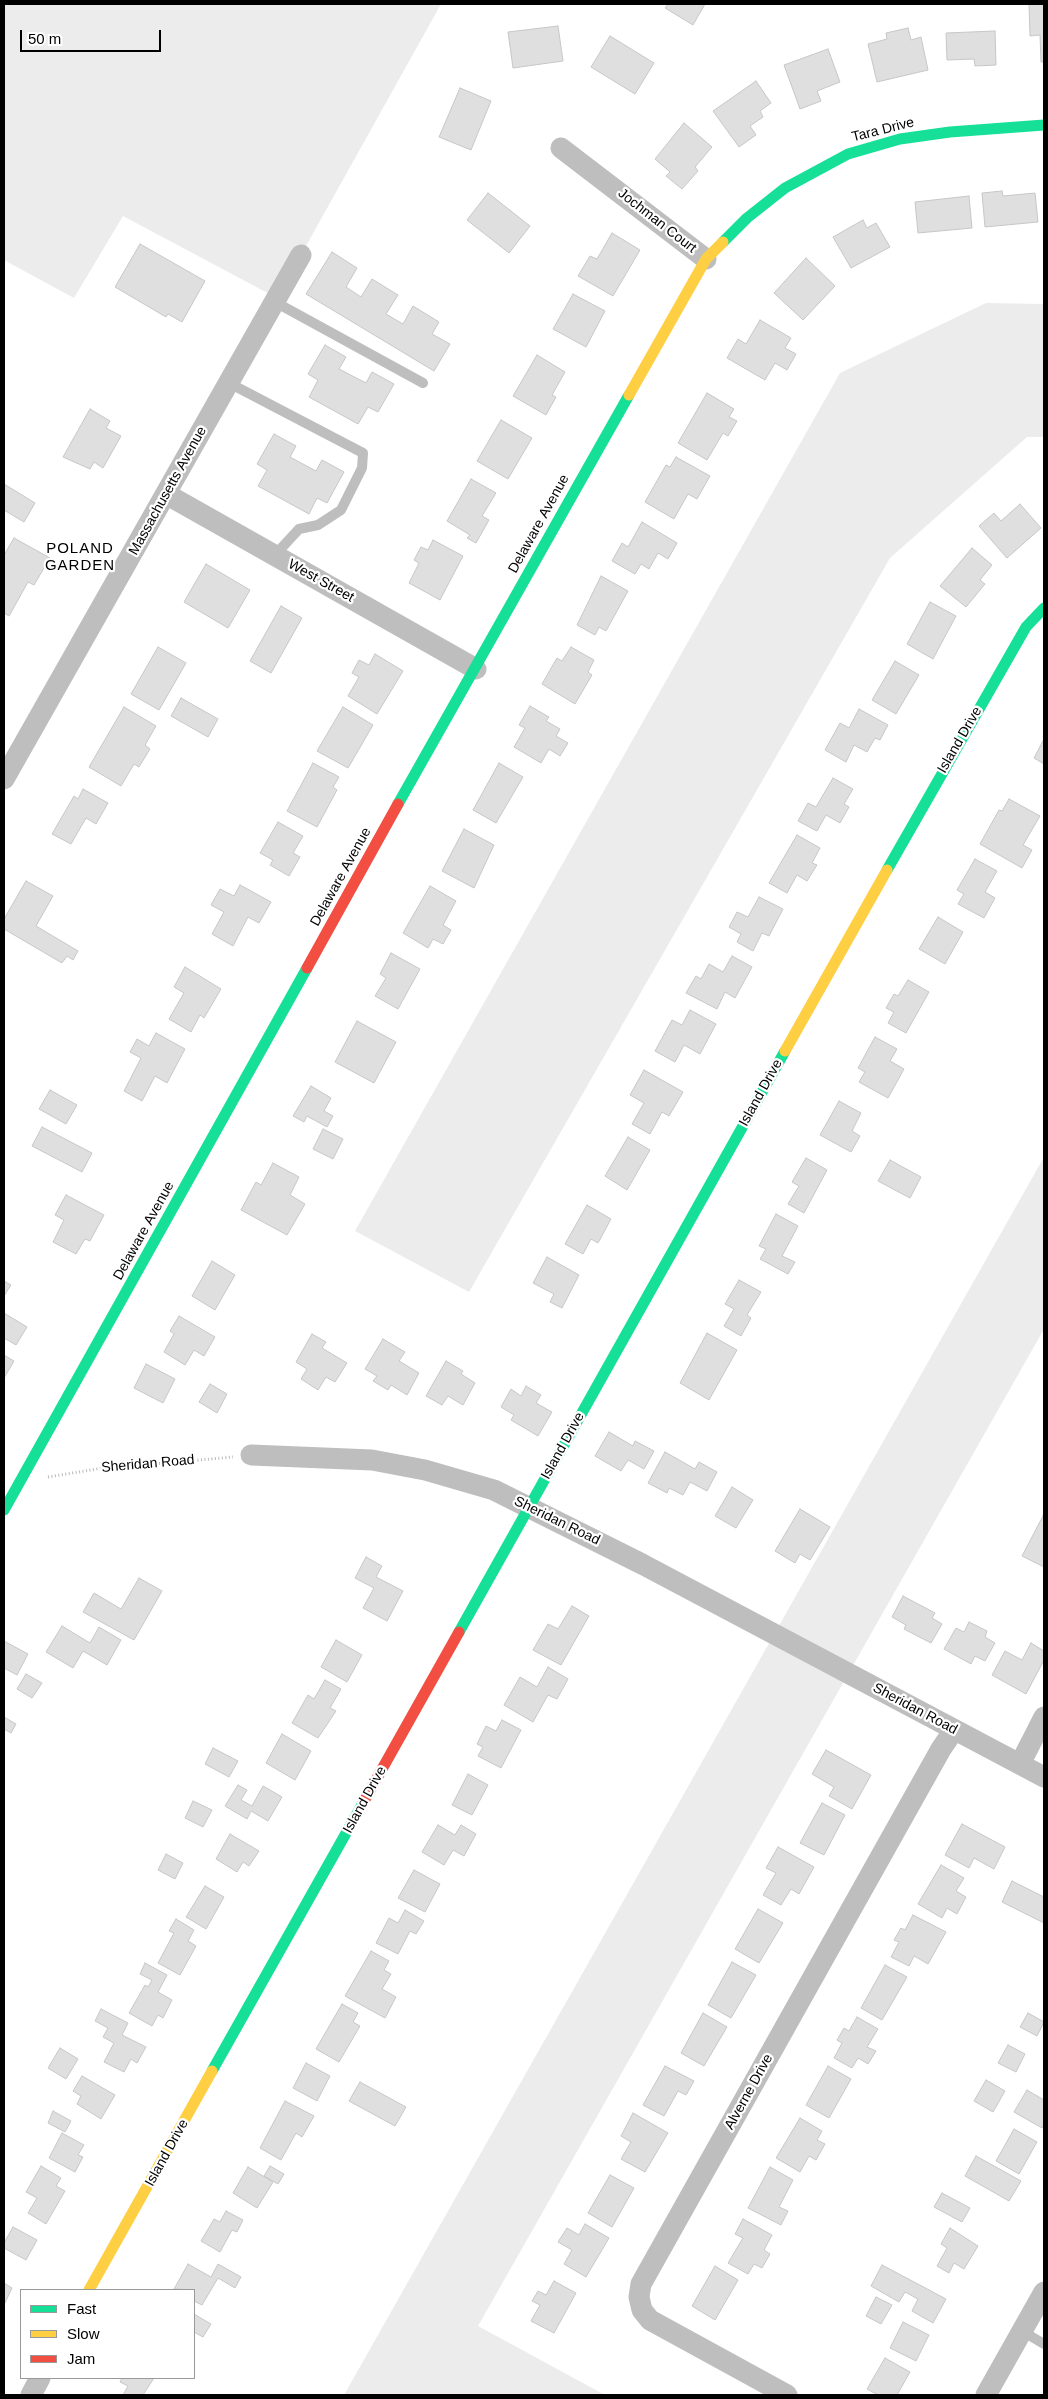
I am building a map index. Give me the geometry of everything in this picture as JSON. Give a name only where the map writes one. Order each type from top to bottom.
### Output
[{"type":"street","name":"Tara Drive","points":[[747,218],[802,177],[848,154],[872,146],[900,138],[1044,125]]},
{"type":"street","name":"Jochman Court","points":[[561,148],[706,259],[747,218]]},
{"type":"street","name":"Massachusetts Avenue","points":[[4,779],[301,255]]},
{"type":"street","name":"Delaware Avenue","points":[[9,1499],[706,259]]},
{"type":"street","name":"West Street","points":[[166,494],[476,668]]},
{"type":"street","name":"Island Drive","points":[[91,2289],[966,729],[1026,627],[1044,608]]},
{"type":"street","name":"Sheridan Road","points":[[251,1455],[340,1457],[381,1461],[425,1470],[494,1490],[642,1564],[1044,1777]]},
{"type":"street","points":[[1020,1764],[1044,1717]]},
{"type":"street","name":"Alverne Drive","points":[[787,2395],[650,2320],[642,2310],[639,2297],[641,2284],[954,1730]]},
{"type":"street","points":[[986,2395],[1044,2292]]},
{"type":"street","points":[[30,2395],[39,2379]]},
{"type":"lane","points":[[275,302],[422,383]]},
{"type":"lane","points":[[229,382],[363,453],[362,468],[341,510],[318,526],[299,529],[275,555]]},
{"type":"lane","points":[[1022,2331],[1044,2344]]},
{"type":"path","name":"Sheridan Road","points":[[9,1499],[58,1474],[251,1455]]},
{"type":"shaded area","points":[[4,4],[441,4],[277,298],[123,216],[74,298],[4,260]]},
{"type":"shaded area","points":[[986,303],[1044,304],[1044,437],[1027,437],[890,558],[469,1292],[355,1231],[840,373]]},
{"type":"shaded area","points":[[1044,1157],[1044,1329],[478,2326],[605,2395],[344,2395]]},
{"type":"building","points":[[668,4],[705,4],[693,25],[665,8]]},
{"type":"building","points":[[1029,4],[1044,4],[1044,62],[1041,62],[1040,35],[1030,36]]},
{"type":"building","points":[[558,26],[563,61],[513,68],[508,32]]},
{"type":"building","points":[[908,28],[911,40],[921,37],[928,70],[877,82],[868,44],[887,39],[886,33]]},
{"type":"building","points":[[995,31],[996,65],[975,66],[974,59],[947,60],[946,33]]},
{"type":"building","points":[[610,36],[654,63],[635,94],[591,67]]},
{"type":"building","points":[[828,49],[840,82],[817,91],[821,101],[800,109],[784,65]]},
{"type":"building","points":[[756,81],[771,103],[760,111],[763,117],[750,126],[756,135],[739,147],[713,111]]},
{"type":"building","points":[[460,88],[491,101],[471,150],[439,137]]},
{"type":"building","points":[[684,123],[712,147],[695,167],[698,171],[682,189],[666,176],[670,172],[655,159]]},
{"type":"building","points":[[1002,191],[1003,196],[1035,193],[1038,222],[985,227],[982,193]]},
{"type":"building","points":[[488,193],[530,226],[509,253],[467,220]]},
{"type":"building","points":[[969,196],[972,228],[918,233],[915,202]]},
{"type":"building","points":[[863,220],[867,228],[876,223],[890,247],[851,268],[833,237]]},
{"type":"building","points":[[612,233],[640,250],[613,296],[578,276],[590,256],[597,259]]},
{"type":"building","points":[[140,244],[205,281],[182,322],[168,314],[166,317],[115,287]]},
{"type":"building","points":[[332,252],[357,268],[346,287],[361,297],[372,279],[398,295],[386,314],[403,324],[413,306],[439,322],[432,334],[450,344],[434,371],[306,294]]},
{"type":"building","points":[[806,258],[835,286],[803,320],[774,293]]},
{"type":"building","points":[[573,294],[605,311],[586,347],[553,329]]},
{"type":"building","points":[[760,320],[791,338],[785,348],[796,354],[787,370],[775,363],[765,380],[727,358],[738,339],[746,344]]},
{"type":"building","points":[[325,345],[346,357],[339,369],[366,383],[372,372],[394,384],[378,412],[368,407],[358,424],[309,397],[318,380],[308,374]]},
{"type":"building","points":[[537,355],[565,372],[552,395],[556,397],[546,415],[513,396]]},
{"type":"building","points":[[707,393],[734,409],[729,417],[737,421],[728,436],[723,433],[707,460],[678,443]]},
{"type":"building","points":[[90,409],[110,421],[106,428],[121,436],[103,468],[94,462],[90,469],[63,457]]},
{"type":"building","points":[[501,420],[532,438],[508,479],[477,461]]},
{"type":"building","points":[[274,434],[296,446],[290,457],[316,471],[322,460],[344,472],[327,503],[317,498],[309,514],[258,486],[267,470],[257,464]]},
{"type":"building","points":[[676,457],[710,476],[697,499],[688,494],[674,519],[645,502],[666,465],[670,467]]},
{"type":"building","points":[[471,479],[496,493],[482,516],[489,520],[476,543],[467,538],[470,535],[447,521]]},
{"type":"building","points":[[4,484],[35,503],[24,522],[4,510]]},
{"type":"building","points":[[1020,504],[1041,528],[1007,558],[979,526],[994,513],[1001,521]]},
{"type":"building","points":[[642,522],[677,543],[668,559],[658,553],[649,569],[641,564],[635,574],[612,561],[622,543],[628,547]]},
{"type":"building","points":[[14,538],[50,558],[34,585],[28,582],[9,616],[4,613],[4,555]]},
{"type":"building","points":[[433,540],[463,556],[440,600],[409,583],[419,563],[414,560],[421,547],[428,550]]},
{"type":"building","points":[[972,548],[992,565],[980,580],[985,584],[966,607],[940,586]]},
{"type":"building","points":[[206,564],[250,590],[228,628],[184,602]]},
{"type":"building","points":[[601,576],[628,591],[606,631],[599,627],[595,635],[577,625]]},
{"type":"building","points":[[930,602],[956,616],[933,659],[907,644]]},
{"type":"building","points":[[281,606],[302,618],[271,673],[250,661]]},
{"type":"building","points":[[158,647],[186,663],[159,710],[131,694]]},
{"type":"building","points":[[571,647],[594,660],[588,672],[592,675],[575,704],[542,684],[557,658],[562,661]]},
{"type":"building","points":[[375,654],[403,671],[377,714],[348,696],[359,677],[352,673],[359,660],[369,665]]},
{"type":"building","points":[[895,661],[919,675],[896,714],[872,700]]},
{"type":"building","points":[[181,698],[218,719],[208,737],[171,716]]},
{"type":"building","points":[[530,706],[549,717],[546,721],[560,729],[556,736],[568,743],[560,756],[549,749],[541,763],[514,747],[525,728],[519,725]]},
{"type":"building","points":[[124,707],[156,726],[145,745],[150,749],[139,767],[134,764],[121,786],[89,767]]},
{"type":"building","points":[[343,707],[373,725],[348,768],[317,751]]},
{"type":"building","points":[[859,709],[888,725],[880,740],[875,738],[867,752],[854,745],[846,762],[825,750],[840,723],[849,728]]},
{"type":"building","points":[[1044,739],[1044,764],[1034,758]]},
{"type":"building","points":[[313,763],[339,777],[333,787],[337,790],[317,827],[287,811]]},
{"type":"building","points":[[499,763],[523,777],[496,823],[473,810]]},
{"type":"building","points":[[833,778],[853,789],[844,804],[849,807],[840,823],[826,815],[817,831],[798,821],[808,803],[816,807]]},
{"type":"building","points":[[83,789],[108,803],[96,824],[86,818],[71,844],[52,834],[74,796],[78,799]]},
{"type":"building","points":[[1009,799],[1040,816],[1023,845],[1032,850],[1022,868],[980,844],[999,810],[1002,811]]},
{"type":"building","points":[[278,822],[303,836],[293,853],[300,857],[289,876],[270,865],[273,860],[260,853]]},
{"type":"building","points":[[464,829],[494,845],[474,888],[442,871]]},
{"type":"building","points":[[797,835],[820,848],[812,863],[817,865],[807,881],[797,875],[787,893],[769,883]]},
{"type":"building","points":[[975,859],[997,871],[985,892],[995,898],[984,918],[958,904],[964,894],[957,890]]},
{"type":"building","points":[[26,881],[53,896],[36,926],[78,951],[73,960],[67,956],[62,963],[4,929],[4,919]]},
{"type":"building","points":[[240,885],[271,902],[259,923],[248,917],[233,946],[212,934],[224,912],[211,905],[220,889],[234,896]]},
{"type":"building","points":[[430,886],[456,901],[443,925],[451,930],[443,944],[433,939],[428,948],[403,933]]},
{"type":"building","points":[[759,897],[783,909],[769,936],[762,933],[753,951],[737,942],[741,934],[729,927],[737,912],[748,917]]},
{"type":"building","points":[[938,917],[963,932],[945,964],[919,949]]},
{"type":"building","points":[[391,953],[420,969],[398,1009],[375,996],[386,978],[380,974]]},
{"type":"building","points":[[732,956],[752,967],[735,998],[725,992],[717,1009],[686,993],[696,976],[701,979],[709,964],[723,972]]},
{"type":"building","points":[[185,967],[221,989],[204,1018],[200,1015],[191,1032],[169,1019],[184,993],[174,987]]},
{"type":"building","points":[[908,980],[929,992],[906,1033],[888,1023],[894,1012],[886,1008],[894,994],[898,996]]},
{"type":"building","points":[[690,1010],[716,1024],[700,1054],[684,1045],[675,1062],[655,1051],[672,1020],[682,1025]]},
{"type":"building","points":[[357,1021],[396,1042],[374,1083],[335,1062]]},
{"type":"building","points":[[156,1033],[185,1049],[167,1083],[155,1076],[142,1101],[124,1091],[141,1058],[130,1052],[137,1039],[149,1046]]},
{"type":"building","points":[[875,1037],[897,1049],[890,1061],[904,1069],[888,1098],[859,1082],[865,1072],[858,1068]]},
{"type":"building","points":[[644,1070],[683,1092],[669,1116],[662,1112],[650,1134],[632,1124],[644,1103],[630,1095]]},
{"type":"building","points":[[311,1086],[331,1098],[324,1111],[333,1116],[327,1127],[307,1116],[304,1122],[293,1116]]},
{"type":"building","points":[[50,1090],[77,1105],[66,1124],[39,1109]]},
{"type":"building","points":[[839,1101],[861,1113],[852,1131],[860,1136],[851,1152],[820,1135]]},
{"type":"building","points":[[42,1127],[92,1153],[82,1172],[32,1146]]},
{"type":"building","points":[[323,1129],[343,1139],[333,1159],[313,1149]]},
{"type":"building","points":[[628,1137],[650,1150],[627,1190],[605,1176]]},
{"type":"building","points":[[806,1158],[827,1170],[804,1213],[788,1204],[799,1186],[792,1182]]},
{"type":"building","points":[[890,1160],[921,1177],[910,1198],[878,1181]]},
{"type":"building","points":[[273,1163],[299,1177],[290,1195],[305,1204],[287,1235],[241,1210],[256,1182],[261,1185]]},
{"type":"building","points":[[66,1195],[104,1215],[90,1241],[85,1239],[76,1254],[53,1242],[64,1220],[55,1215]]},
{"type":"building","points":[[587,1205],[611,1219],[598,1243],[591,1239],[583,1254],[565,1244]]},
{"type":"building","points":[[776,1214],[798,1226],[782,1256],[795,1262],[788,1274],[760,1259],[766,1249],[759,1246]]},
{"type":"building","points":[[547,1257],[579,1275],[562,1308],[550,1302],[554,1294],[533,1283]]},
{"type":"building","points":[[212,1261],[235,1275],[215,1310],[192,1296]]},
{"type":"building","points":[[739,1280],[761,1292],[747,1315],[751,1318],[741,1336],[724,1326],[734,1309],[725,1304]]},
{"type":"building","points":[[4,1281],[11,1285],[4,1296]]},
{"type":"building","points":[[4,1313],[27,1327],[16,1345],[4,1338]]},
{"type":"building","points":[[179,1316],[215,1337],[204,1356],[194,1350],[185,1365],[164,1352],[174,1334],[170,1331]]},
{"type":"building","points":[[707,1333],[737,1350],[709,1400],[680,1383]]},
{"type":"building","points":[[312,1334],[326,1342],[322,1348],[347,1363],[335,1382],[326,1377],[318,1390],[301,1379],[307,1369],[296,1362]]},
{"type":"building","points":[[383,1339],[405,1352],[399,1361],[419,1373],[407,1395],[391,1385],[388,1390],[373,1381],[377,1376],[365,1369]]},
{"type":"building","points":[[4,1355],[14,1361],[4,1378]]},
{"type":"building","points":[[446,1361],[463,1371],[461,1374],[475,1383],[463,1405],[448,1396],[442,1405],[426,1396]]},
{"type":"building","points":[[146,1364],[175,1379],[163,1403],[134,1388]]},
{"type":"building","points":[[210,1384],[227,1394],[217,1413],[199,1402]]},
{"type":"building","points":[[526,1386],[541,1395],[536,1403],[552,1412],[538,1436],[511,1420],[514,1415],[501,1407],[511,1389],[521,1396]]},
{"type":"building","points":[[609,1432],[633,1446],[635,1441],[654,1451],[644,1469],[628,1460],[621,1471],[595,1456]]},
{"type":"building","points":[[665,1452],[695,1469],[699,1462],[717,1472],[707,1491],[690,1482],[683,1495],[669,1488],[667,1493],[648,1483]]},
{"type":"building","points":[[732,1487],[753,1500],[736,1528],[715,1516]]},
{"type":"building","points":[[800,1509],[830,1527],[810,1560],[800,1554],[795,1563],[775,1551]]},
{"type":"building","points":[[1044,1517],[1044,1567],[1022,1556]]},
{"type":"building","points":[[366,1557],[382,1566],[376,1577],[403,1591],[387,1621],[363,1608],[374,1588],[355,1578]]},
{"type":"building","points":[[139,1578],[162,1591],[134,1640],[83,1612],[94,1593],[121,1609]]},
{"type":"building","points":[[903,1596],[935,1613],[932,1618],[942,1624],[931,1643],[904,1629],[906,1625],[892,1617]]},
{"type":"building","points":[[572,1606],[589,1616],[561,1665],[533,1650],[548,1624],[558,1629]]},
{"type":"building","points":[[969,1622],[987,1631],[985,1637],[995,1643],[985,1661],[975,1656],[971,1664],[944,1649],[956,1628],[964,1632]]},
{"type":"building","points":[[62,1626],[90,1643],[99,1627],[121,1640],[107,1665],[83,1651],[73,1668],[46,1652]]},
{"type":"building","points":[[336,1640],[362,1655],[347,1682],[321,1667]]},
{"type":"building","points":[[4,1641],[28,1654],[17,1675],[4,1668]]},
{"type":"building","points":[[1031,1643],[1044,1651],[1044,1660],[1026,1694],[992,1675],[1005,1651],[1022,1660]]},
{"type":"building","points":[[548,1667],[568,1679],[557,1699],[548,1695],[533,1722],[504,1705],[520,1677],[537,1687]]},
{"type":"building","points":[[26,1674],[42,1683],[32,1698],[17,1689]]},
{"type":"building","points":[[325,1680],[341,1689],[330,1708],[336,1711],[318,1738],[292,1723],[308,1695],[314,1699]]},
{"type":"building","points":[[4,1717],[16,1724],[11,1733],[4,1729]]},
{"type":"building","points":[[502,1720],[521,1730],[501,1768],[478,1756],[483,1747],[477,1744],[486,1726],[496,1731]]},
{"type":"building","points":[[282,1734],[311,1751],[295,1780],[266,1763]]},
{"type":"building","points":[[213,1748],[238,1761],[229,1777],[205,1764]]},
{"type":"building","points":[[826,1750],[871,1775],[852,1809],[829,1796],[834,1787],[812,1774]]},
{"type":"building","points":[[468,1774],[488,1785],[472,1815],[452,1805]]},
{"type":"building","points":[[238,1785],[247,1790],[241,1800],[252,1806],[263,1786],[282,1797],[268,1821],[251,1811],[247,1819],[225,1806]]},
{"type":"building","points":[[193,1801],[212,1810],[203,1827],[185,1818]]},
{"type":"building","points":[[822,1803],[845,1815],[824,1855],[800,1843]]},
{"type":"building","points":[[962,1824],[1005,1847],[994,1869],[974,1858],[969,1868],[945,1855]]},
{"type":"building","points":[[438,1825],[455,1835],[461,1825],[476,1834],[464,1856],[453,1850],[444,1865],[422,1852]]},
{"type":"building","points":[[230,1834],[259,1851],[249,1866],[243,1862],[237,1872],[216,1859]]},
{"type":"building","points":[[778,1847],[814,1867],[799,1894],[791,1889],[781,1905],[763,1895],[776,1873],[766,1868]]},
{"type":"building","points":[[166,1854],[183,1863],[175,1879],[158,1870]]},
{"type":"building","points":[[941,1865],[964,1878],[956,1891],[966,1897],[957,1914],[947,1908],[942,1918],[918,1904]]},
{"type":"building","points":[[414,1870],[440,1884],[425,1912],[398,1898]]},
{"type":"building","points":[[1012,1881],[1044,1897],[1044,1923],[1002,1902]]},
{"type":"building","points":[[205,1886],[224,1897],[206,1929],[186,1917]]},
{"type":"building","points":[[758,1909],[783,1923],[759,1963],[735,1949]]},
{"type":"building","points":[[405,1910],[424,1921],[416,1934],[410,1931],[398,1954],[376,1943],[389,1918],[398,1923]]},
{"type":"building","points":[[913,1915],[946,1932],[928,1964],[914,1956],[909,1966],[891,1957],[899,1942],[894,1940],[901,1928],[905,1930]]},
{"type":"building","points":[[176,1919],[194,1930],[188,1941],[196,1946],[180,1975],[158,1963],[174,1933],[169,1931]]},
{"type":"building","points":[[371,1951],[389,1961],[384,1970],[391,1974],[382,1989],[396,1997],[385,2018],[345,1996]]},
{"type":"building","points":[[732,1962],[756,1975],[731,2018],[708,2005]]},
{"type":"building","points":[[145,1963],[167,1975],[158,1992],[172,2000],[163,2018],[158,2015],[152,2026],[129,2013],[145,1985],[148,1987],[152,1980],[140,1974]]},
{"type":"building","points":[[885,1965],[907,1977],[882,2020],[861,2008]]},
{"type":"building","points":[[342,2004],[358,2013],[353,2022],[360,2026],[339,2062],[316,2049]]},
{"type":"building","points":[[101,2009],[128,2023],[122,2035],[146,2047],[137,2063],[131,2059],[124,2072],[104,2062],[114,2043],[103,2037],[108,2028],[95,2021]]},
{"type":"building","points":[[703,2013],[727,2027],[704,2066],[681,2053]]},
{"type":"building","points":[[1028,2013],[1044,2022],[1037,2036],[1020,2027]]},
{"type":"building","points":[[857,2017],[878,2029],[867,2047],[876,2051],[868,2064],[858,2058],[852,2068],[834,2058],[842,2043],[837,2040],[844,2028],[849,2031]]},
{"type":"building","points":[[1008,2045],[1025,2054],[1016,2072],[998,2063]]},
{"type":"building","points":[[60,2048],[78,2059],[66,2079],[48,2068]]},
{"type":"building","points":[[306,2063],[330,2076],[317,2101],[293,2088]]},
{"type":"building","points":[[665,2066],[694,2081],[686,2095],[678,2091],[664,2116],[643,2105]]},
{"type":"building","points":[[828,2066],[851,2079],[829,2118],[806,2105]]},
{"type":"building","points":[[82,2076],[115,2095],[101,2119],[77,2104],[81,2096],[73,2091]]},
{"type":"building","points":[[986,2080],[1005,2091],[993,2112],[974,2101]]},
{"type":"building","points":[[360,2082],[406,2107],[395,2126],[349,2101]]},
{"type":"building","points":[[1027,2090],[1044,2100],[1044,2124],[1042,2128],[1014,2112]]},
{"type":"building","points":[[285,2101],[314,2116],[302,2137],[296,2133],[281,2160],[260,2148]]},
{"type":"building","points":[[53,2111],[71,2121],[65,2132],[48,2123]]},
{"type":"building","points":[[633,2113],[668,2133],[645,2172],[621,2159],[631,2142],[621,2136]]},
{"type":"building","points":[[800,2118],[822,2131],[817,2140],[825,2144],[816,2160],[809,2156],[800,2172],[776,2158]]},
{"type":"building","points":[[1014,2129],[1037,2142],[1019,2174],[996,2161]]},
{"type":"building","points":[[62,2133],[84,2145],[78,2155],[83,2157],[75,2172],[49,2158]]},
{"type":"building","points":[[976,2156],[1021,2181],[1009,2201],[965,2176]]},
{"type":"building","points":[[41,2166],[61,2178],[56,2186],[65,2191],[46,2224],[28,2213],[37,2198],[26,2192]]},
{"type":"building","points":[[270,2166],[284,2174],[278,2184],[264,2176]]},
{"type":"building","points":[[248,2167],[273,2182],[257,2208],[233,2193]]},
{"type":"building","points":[[770,2167],[793,2180],[779,2207],[788,2211],[781,2225],[748,2208]]},
{"type":"building","points":[[610,2175],[634,2188],[612,2227],[588,2213]]},
{"type":"building","points":[[942,2193],[970,2208],[962,2222],[934,2207]]},
{"type":"building","points":[[226,2211],[243,2220],[237,2232],[232,2230],[220,2252],[201,2241],[214,2219],[220,2222]]},
{"type":"building","points":[[743,2219],[772,2235],[764,2250],[770,2254],[762,2268],[754,2264],[748,2274],[728,2263],[743,2238],[735,2234]]},
{"type":"building","points":[[585,2224],[609,2238],[586,2277],[564,2264],[572,2250],[558,2242],[567,2228],[579,2235]]},
{"type":"building","points":[[13,2227],[37,2240],[26,2260],[4,2248],[4,2243]]},
{"type":"building","points":[[950,2228],[978,2246],[964,2269],[954,2263],[949,2273],[937,2266],[947,2248],[941,2244]]},
{"type":"building","points":[[188,2264],[211,2277],[218,2264],[241,2277],[235,2288],[218,2278],[202,2305],[195,2302],[195,2289],[174,2289]]},
{"type":"building","points":[[882,2265],[946,2299],[933,2323],[912,2311],[918,2299],[905,2292],[899,2302],[871,2286]]},
{"type":"building","points":[[715,2266],[738,2280],[715,2320],[692,2306]]},
{"type":"building","points":[[554,2281],[576,2293],[554,2333],[531,2321],[540,2305],[532,2301],[538,2291],[546,2295]]},
{"type":"building","points":[[4,2283],[12,2288],[4,2305]]},
{"type":"building","points":[[876,2297],[892,2305],[881,2324],[866,2316]]},
{"type":"building","points":[[195,2315],[211,2324],[203,2337],[195,2333]]},
{"type":"building","points":[[903,2322],[929,2335],[916,2361],[890,2348]]},
{"type":"building","points":[[885,2358],[910,2372],[897,2395],[878,2395],[867,2389]]},
{"type":"building","points":[[122,2379],[153,2379],[143,2395],[123,2395],[128,2386],[120,2382]]},
{"type":"traffic: fast","points":[[723,242],[747,218],[785,188],[848,154],[900,139],[950,132],[1044,125]]},
{"type":"traffic: fast","points":[[398,804],[629,395]]},
{"type":"traffic: fast","points":[[887,870],[1026,627],[1044,608]]},
{"type":"traffic: fast","points":[[4,1510],[307,968]]},
{"type":"traffic: fast","points":[[459,1632],[785,1051]]},
{"type":"traffic: fast","points":[[212,2071],[363,1803]]},
{"type":"traffic: slow","points":[[629,395],[706,259],[723,242]]},
{"type":"traffic: slow","points":[[785,1051],[887,870]]},
{"type":"traffic: slow","points":[[90,2289],[212,2071]]},
{"type":"traffic: jam","points":[[307,968],[398,804]]},
{"type":"traffic: jam","points":[[363,1803],[459,1632]]},
{"type":"district","name":"POLAND GARDEN","points":[[80,558]]}]
